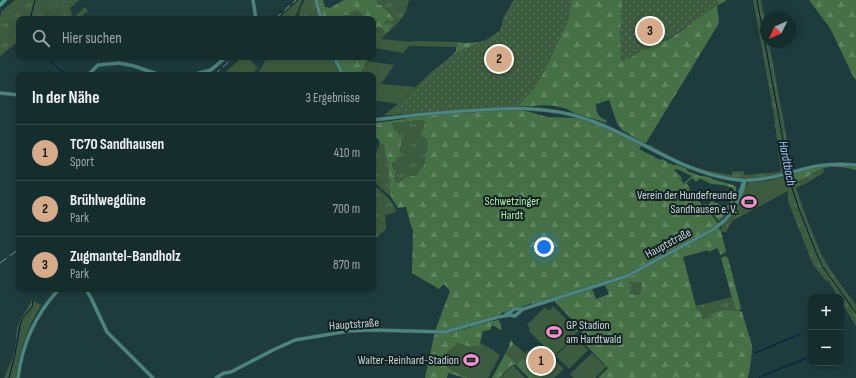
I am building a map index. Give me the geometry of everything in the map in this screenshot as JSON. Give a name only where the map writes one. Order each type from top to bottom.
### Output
[{"type":"main road","points":[[0,5],[5,0]]},
{"type":"street","points":[[253,0],[256,16]]},
{"type":"street","points":[[316,0],[320,16]]},
{"type":"street","points":[[203,72],[211,70],[223,60]]},
{"type":"street","points":[[336,60],[342,72]]},
{"type":"street","points":[[91,72],[98,65],[120,63],[151,72]]},
{"type":"street","points":[[0,93],[16,95]]},
{"type":"street","points":[[376,118],[497,109],[529,108],[551,110],[573,115],[606,126],[683,165],[705,174],[732,180],[744,181],[764,179],[826,165],[856,165]]},
{"type":"street","points":[[732,180],[739,185]]},
{"type":"street","name":"Hauptstraße","points":[[739,196],[739,185],[744,181]]},
{"type":"street","name":"Hauptstraße","points":[[216,378],[295,340],[349,331],[373,330],[445,332],[511,313],[513,309],[523,309],[617,279],[633,273],[718,226],[725,220],[735,207],[743,189],[744,181]]},
{"type":"street","points":[[18,378],[24,350],[33,324],[56,292]]},
{"type":"street","points":[[88,292],[107,332],[153,378]]},
{"type":"street","points":[[516,309],[518,313]]},
{"type":"street","name":"Hauptstraße","points":[[511,313],[515,316],[523,309]]},
{"type":"green space","points":[[15,0],[40,0],[49,13],[45,14],[44,16],[16,16],[16,43],[0,56],[0,17],[2,11]]},
{"type":"green space","points":[[40,0],[58,0],[62,6],[56,9],[58,16],[44,16],[49,12]]},
{"type":"green space","points":[[58,0],[79,0],[70,8],[72,16],[58,16],[56,9],[61,6]]},
{"type":"green space","points":[[299,0],[302,0],[295,16],[281,16]]},
{"type":"green space","points":[[305,0],[314,0],[318,16],[299,16]]},
{"type":"green space","points":[[318,0],[323,0],[325,7],[330,8],[344,0],[379,0],[376,1],[378,5],[381,5],[394,19],[391,22],[387,19],[384,24],[391,29],[385,32],[379,26],[376,28],[376,16],[363,16],[357,10],[344,16],[321,16]]},
{"type":"green space","points":[[409,0],[406,12],[398,23],[381,39],[381,35],[376,27],[379,25],[385,32],[384,24],[387,19],[376,1]]},
{"type":"green space","points":[[514,0],[639,0],[660,42],[669,39],[687,27],[663,0],[727,0],[717,6],[719,23],[646,143],[622,130],[617,123],[609,100],[596,104],[598,114],[601,118],[606,120],[607,123],[574,113],[561,107],[544,105],[385,115],[434,70],[447,61],[456,51],[458,42],[481,42],[500,31],[504,17]]},
{"type":"green space","points":[[515,0],[572,0],[569,19],[547,67],[534,89],[518,106],[384,115],[392,110],[434,70],[457,52],[488,39],[500,31],[504,17]]},
{"type":"green space","points":[[622,0],[718,0],[719,4],[667,39],[621,62],[620,35]]},
{"type":"green space","points":[[753,0],[761,0],[763,12],[760,12],[760,38]]},
{"type":"green space","points":[[809,0],[856,0],[856,80],[830,28]]},
{"type":"green space","points":[[85,7],[88,11],[82,16],[75,16]]},
{"type":"green space","points":[[357,10],[363,16],[344,16]]},
{"type":"green space","points":[[376,29],[381,35],[381,39],[376,46]]},
{"type":"green space","points":[[381,39],[412,42],[458,42],[456,47],[409,46],[403,53],[376,48]]},
{"type":"green space","points":[[762,48],[770,48],[791,162],[793,166],[792,171],[759,178],[722,176],[697,170],[647,146],[648,144],[689,165],[718,173],[732,175],[732,172],[744,171],[744,175],[779,172],[781,170],[773,109]]},
{"type":"green space","points":[[239,60],[250,60],[258,68],[254,72],[226,72]]},
{"type":"green space","points":[[334,60],[340,72],[258,72],[265,61]]},
{"type":"green space","points":[[337,60],[368,60],[362,72],[343,72]]},
{"type":"green space","points":[[367,61],[394,65],[381,84],[415,87],[398,104],[376,100],[376,72],[362,72]]},
{"type":"green space","name":"Schwetzinger Hardt","points":[[521,110],[547,117],[582,119],[610,130],[640,145],[641,146],[639,149],[660,160],[662,159],[668,162],[667,164],[670,163],[675,166],[675,164],[700,176],[712,178],[736,187],[734,201],[727,213],[719,221],[704,205],[709,205],[711,201],[717,203],[723,208],[727,206],[731,202],[730,196],[733,188],[712,184],[701,179],[696,182],[692,178],[686,183],[690,188],[689,189],[684,183],[692,176],[677,169],[674,170],[682,178],[682,180],[674,172],[718,223],[717,225],[721,232],[726,251],[721,255],[717,248],[709,252],[708,250],[683,257],[697,310],[703,314],[702,318],[704,319],[711,317],[715,312],[722,310],[742,312],[752,345],[752,357],[748,378],[598,378],[608,368],[578,337],[583,331],[552,299],[533,305],[532,303],[518,308],[512,307],[509,311],[499,315],[451,329],[435,331],[450,291],[444,284],[439,289],[412,273],[413,230],[406,207],[398,208],[391,197],[389,166],[385,156],[384,144],[380,144],[376,137],[376,123],[443,114]],"holes":[[[422,120],[425,122],[421,134],[428,143],[424,166],[417,175],[406,177],[396,183],[396,171],[393,168],[393,163],[396,162],[396,159],[399,157],[402,137],[394,129],[392,123]],[[629,282],[642,283],[640,295],[630,294]],[[605,285],[609,294],[596,299],[592,289]]]},
{"type":"green space","points":[[422,120],[425,122],[424,139],[428,143],[424,166],[417,175],[406,177],[396,183],[396,173],[393,166],[400,150],[402,137],[394,129],[392,123]]},
{"type":"green space","points":[[379,144],[384,144],[385,156],[389,166],[391,197],[376,184],[376,154],[377,148],[379,147]]},
{"type":"green space","points":[[831,166],[856,167],[856,170],[829,167],[814,172],[795,184],[793,174],[809,169]]},
{"type":"green space","points":[[821,169],[824,169],[823,173],[805,184],[796,187],[821,254],[833,274],[856,305],[856,326],[844,307],[844,294],[836,294],[828,280],[826,281],[814,266],[788,201],[788,191],[732,221],[726,232],[721,232],[719,230],[723,228],[731,218],[788,187],[786,177],[793,174],[796,184]]},
{"type":"green space","name":"Verein der Hundefreunde Sandhausen e. V.","points":[[787,176],[789,187],[731,218],[725,227],[721,227],[721,225],[735,211],[744,189],[749,182],[766,181]]},
{"type":"green space","points":[[376,186],[390,200],[396,212],[385,215],[386,229],[376,237]]},
{"type":"green space","points":[[725,256],[728,258],[741,308],[737,311],[735,309],[721,258]]},
{"type":"green space","points":[[629,282],[642,283],[640,295],[630,294],[628,286]]},
{"type":"green space","points":[[35,292],[37,292],[34,300],[36,302],[34,307],[20,329],[18,349],[11,378],[4,378],[13,357],[17,327]]},
{"type":"green space","points":[[732,297],[735,311],[722,310],[715,312],[711,317],[704,319],[697,310],[696,306]]},
{"type":"green space","points":[[36,302],[41,305],[24,340],[16,378],[11,378],[18,349],[21,326]]},
{"type":"green space","name":"GP Stadion am Hardtwald","points":[[553,306],[578,331],[573,336],[574,337],[554,356],[529,331],[530,328],[527,325],[545,307],[550,310]]},
{"type":"green space","points":[[498,320],[502,329],[501,330],[492,325],[490,330],[483,331],[479,347],[454,347],[445,356],[445,361],[449,368],[456,373],[469,378],[448,373],[447,378],[425,378],[435,334],[443,334]]},
{"type":"green space","points":[[575,337],[588,350],[569,369],[556,356]]},
{"type":"green space","points":[[511,340],[514,344],[506,354],[517,364],[512,365],[499,378],[492,378],[510,345]]},
{"type":"green space","name":"Walter-Reinhard-Stadion","points":[[456,343],[471,347],[478,347],[480,343],[500,355],[488,378],[468,378],[448,368],[445,362],[445,356]]},
{"type":"green space","points":[[514,344],[525,353],[528,350],[531,353],[539,345],[564,369],[554,378],[543,378],[523,358],[517,364],[506,354]]},
{"type":"green space","points":[[592,353],[606,367],[595,378],[574,378],[570,374]]},
{"type":"green space","points":[[523,358],[543,378],[529,378],[516,365]]},
{"type":"green space","points":[[513,365],[525,378],[500,378]]},
{"type":"waterway","points":[[31,16],[35,0]]},
{"type":"waterway","name":"Hardtbach","points":[[757,0],[792,188],[823,267],[856,313]]},
{"type":"waterway","points":[[50,60],[63,72]]},
{"type":"waterway","points":[[9,378],[20,325],[22,319],[32,307],[36,292]]},
{"type":"waterway","points":[[755,353],[800,334]]},
{"type":"waterway","points":[[762,376],[807,358]]},
{"type":"railway","points":[[278,16],[296,0]]},
{"type":"railway","points":[[217,72],[231,60]]},
{"type":"railway","points":[[0,263],[16,251]]},
{"type":"place","name":"Zugmantel-Bandholz","points":[[650,31]]},
{"type":"place","name":"Brühlwegdüne","points":[[499,59]]},
{"type":"place","name":"Verein der Hundefreunde Sandhausen e. V.","points":[[749,202]]},
{"type":"place","name":"GP Stadion am Hardtwald","points":[[554,332]]},
{"type":"place","name":"Walter-Reinhard-Stadion","points":[[471,360]]},
{"type":"place","name":"TC70 Sandhausen","points":[[541,361]]}]
